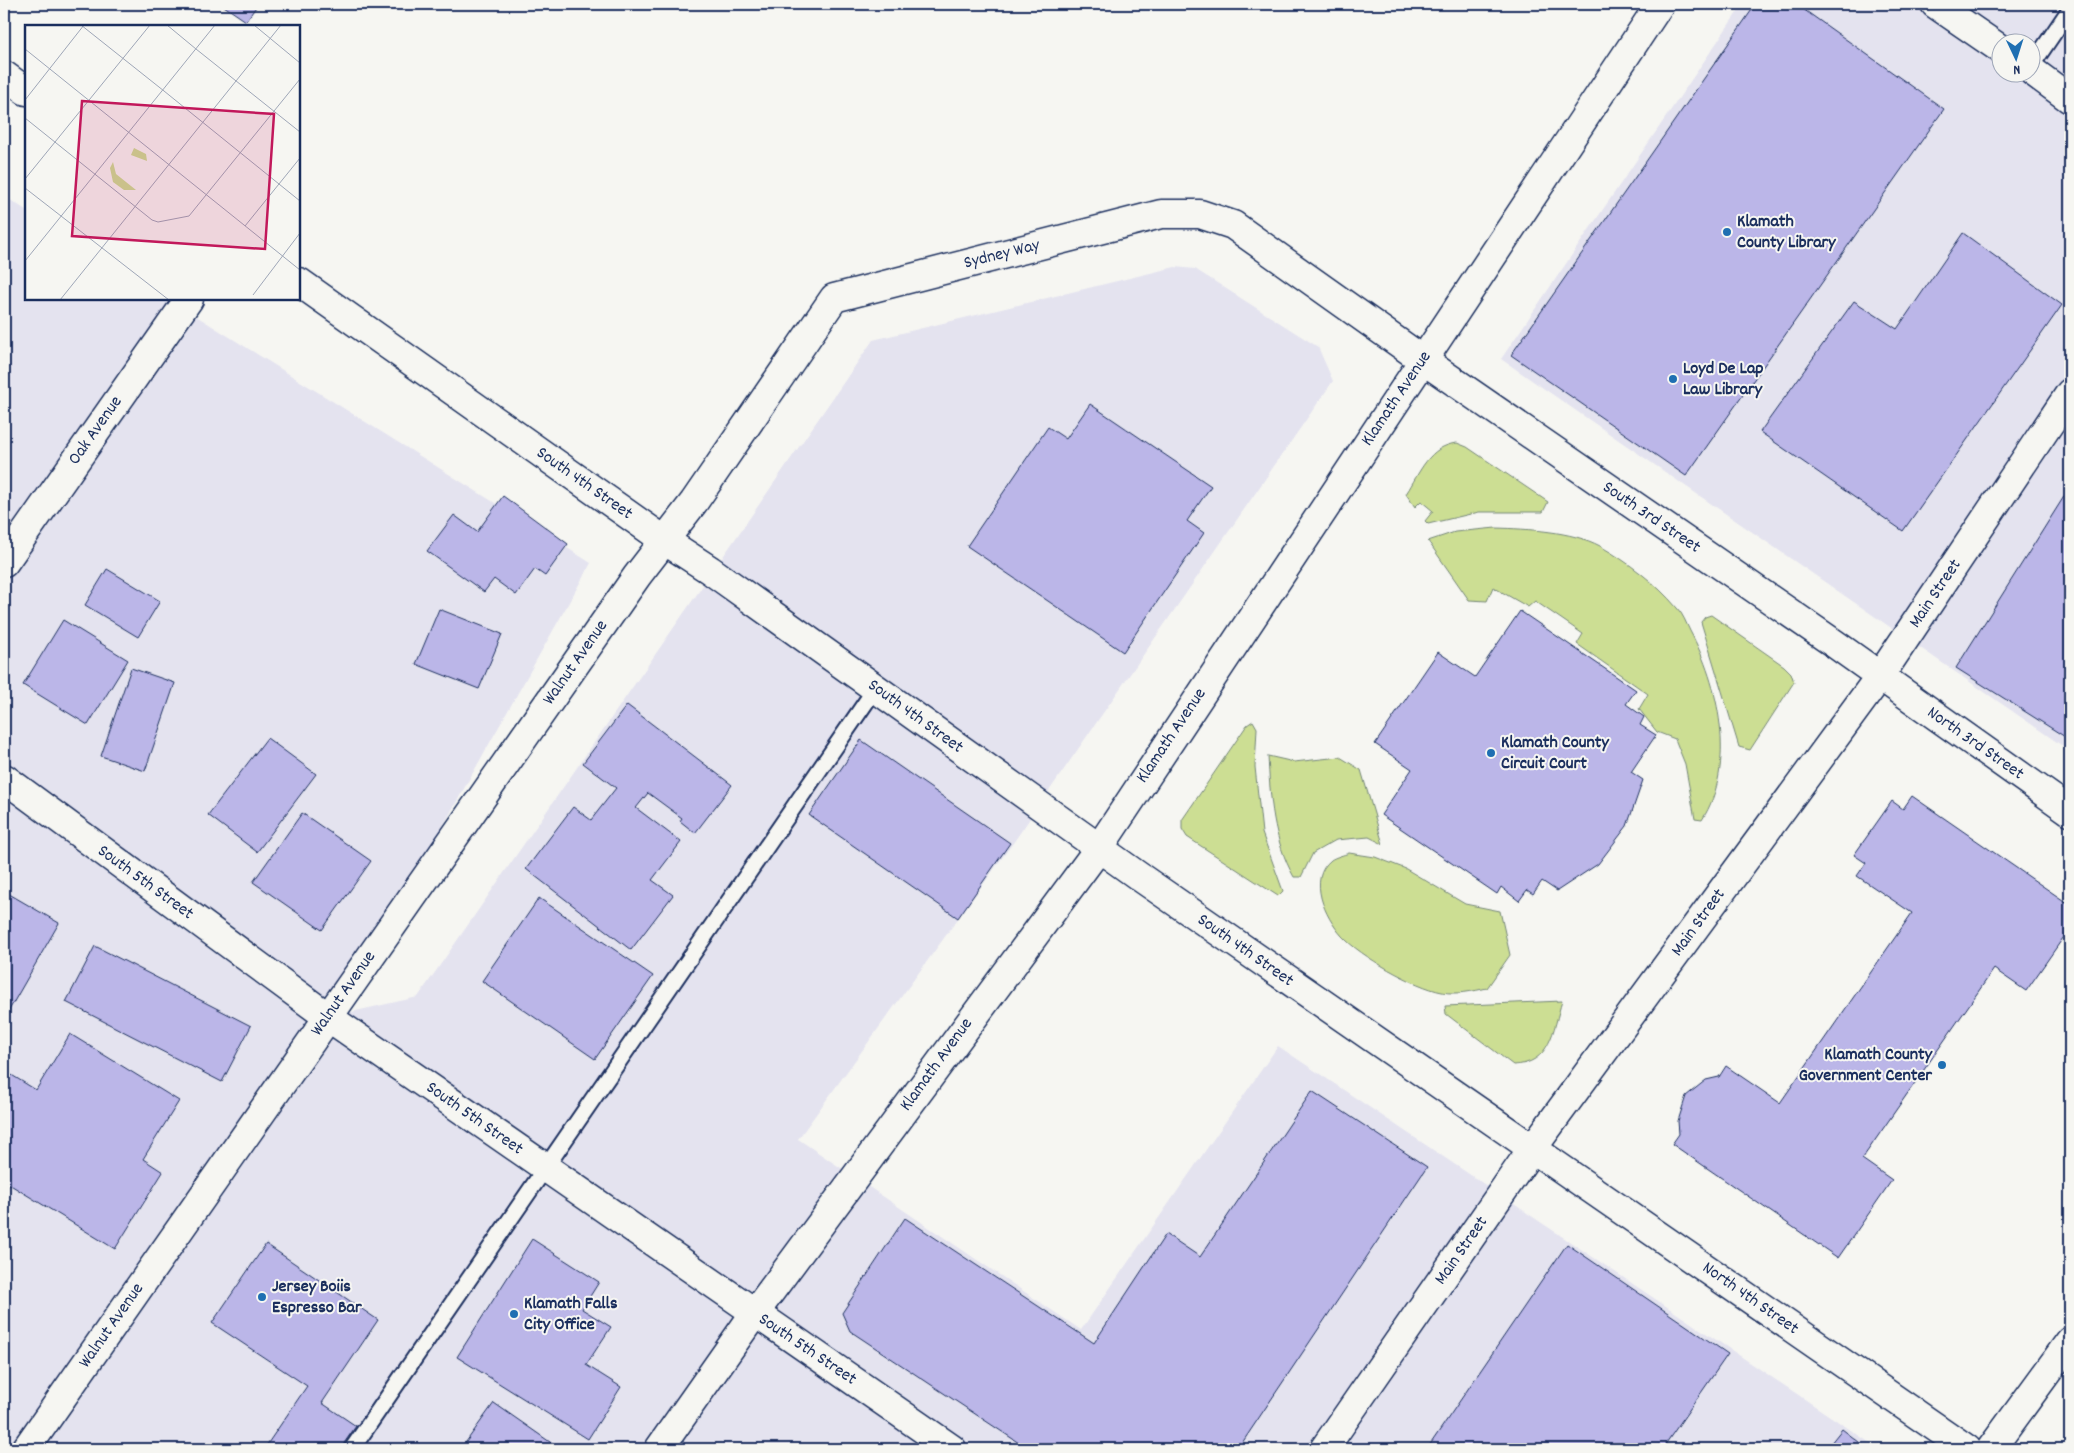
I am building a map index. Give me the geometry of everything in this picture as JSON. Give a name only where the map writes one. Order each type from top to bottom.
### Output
[{"type":"street","name":"Klamath Avenue","points":[[659,1449],[754,1314],[1099,848],[1660,4]]},
{"type":"street","points":[[1934,4],[1992,43]]},
{"type":"street","points":[[4,76],[25,90]]},
{"type":"street","points":[[2042,78],[2070,99]]},
{"type":"street","name":"Sydney Way","points":[[664,540],[694,502],[834,298],[1161,214],[1200,214],[1233,225],[1422,360]]},
{"type":"street","name":"South 4th Street","points":[[300,283],[664,540],[710,570],[1099,848],[1532,1150]]},
{"type":"street","name":"Oak Avenue","points":[[4,563],[188,300]]},
{"type":"street","name":"South 3rd Street","points":[[1422,360],[1880,676]]},
{"type":"street","name":"Main Street","points":[[1324,1449],[1532,1150],[1880,676],[2070,393]]},
{"type":"street","name":"Walnut Avenue","points":[[26,1449],[664,540]]},
{"type":"street","name":"North 3rd Street","points":[[1880,676],[2070,811]]},
{"type":"street","name":"South 5th Street","points":[[4,778],[328,1017],[754,1314],[952,1449]]},
{"type":"street","name":"North 4th Street","points":[[1532,1150],[1967,1449]]},
{"type":"street","points":[[1991,1449],[2070,1341]]},
{"type":"lane","points":[[2042,50],[2070,9]]},
{"type":"lane","points":[[352,1449],[875,689]]},
{"type":"shaded area","points":[[1743,4],[2070,4],[2070,751],[1501,359]]},
{"type":"shaded area","points":[[4,196],[25,209],[25,300],[171,300],[591,563],[367,961],[329,1017],[418,997],[873,340],[1175,267],[1195,269],[1318,347],[1333,381],[1013,843],[798,1139],[1081,1330],[1278,1046],[1879,1449],[4,1449]]},
{"type":"green space","points":[[1457,443],[1467,447],[1548,502],[1543,512],[1479,512],[1428,524],[1425,521],[1433,511],[1421,501],[1415,507],[1406,494],[1426,461],[1432,455],[1447,445]]},
{"type":"green space","points":[[1496,528],[1563,534],[1600,546],[1631,566],[1651,582],[1681,613],[1700,652],[1709,676],[1716,700],[1720,725],[1719,775],[1713,798],[1702,820],[1695,819],[1685,764],[1675,739],[1657,732],[1639,709],[1648,694],[1577,644],[1583,634],[1535,601],[1528,607],[1493,587],[1487,601],[1469,600],[1428,541],[1455,532]]},
{"type":"green space","points":[[1711,615],[1784,666],[1791,673],[1794,682],[1750,750],[1739,747],[1701,622],[1705,617]]},
{"type":"green space","points":[[1253,721],[1257,728],[1255,767],[1262,833],[1283,891],[1278,896],[1187,837],[1182,829],[1182,820],[1247,725]]},
{"type":"green space","points":[[1268,756],[1294,762],[1340,757],[1361,770],[1383,844],[1369,837],[1336,840],[1313,853],[1301,877],[1294,877],[1281,848],[1277,833],[1270,787]]},
{"type":"green space","points":[[1349,853],[1375,857],[1406,869],[1465,904],[1500,911],[1510,955],[1487,988],[1453,993],[1431,989],[1389,970],[1350,944],[1330,919],[1321,898],[1319,887],[1320,877],[1324,868],[1331,860]]},
{"type":"green space","points":[[1562,1001],[1553,1034],[1543,1052],[1535,1059],[1526,1063],[1513,1065],[1446,1014],[1445,1006]]},
{"type":"building","points":[[221,4],[258,4],[246,21]]},
{"type":"building","name":"Klamath County Library","points":[[1756,4],[1796,4],[1944,109],[1686,476],[1511,355]]},
{"type":"building","points":[[1963,233],[2062,305],[1903,531],[1760,432],[1854,301],[1897,329]]},
{"type":"building","points":[[1090,404],[1211,486],[1187,521],[1204,533],[1123,652],[967,546],[1048,427],[1066,439]]},
{"type":"building","points":[[2070,487],[2070,740],[1956,668]]},
{"type":"building","points":[[503,496],[568,544],[545,576],[535,569],[516,595],[494,579],[484,592],[427,551],[454,515],[477,532]]},
{"type":"building","points":[[107,569],[160,601],[138,637],[85,605]]},
{"type":"building","points":[[439,609],[502,634],[479,689],[416,664]]},
{"type":"building","points":[[1520,611],[1636,690],[1626,704],[1644,717],[1640,725],[1656,735],[1631,772],[1643,780],[1627,826],[1598,864],[1557,891],[1542,881],[1533,894],[1527,890],[1519,901],[1501,887],[1497,894],[1381,815],[1412,769],[1375,744],[1438,652],[1475,677]]},
{"type":"building","points":[[63,620],[128,660],[88,725],[23,685]]},
{"type":"building","points":[[131,668],[175,683],[145,771],[101,756]]},
{"type":"building","points":[[627,705],[732,785],[695,833],[680,821],[682,818],[648,793],[636,808],[681,842],[652,880],[673,895],[631,950],[526,869],[573,807],[591,820],[616,788],[583,763]]},
{"type":"building","points":[[267,738],[316,774],[257,852],[208,815]]},
{"type":"building","points":[[861,740],[1010,843],[958,918],[809,815]]},
{"type":"building","points":[[1912,796],[2070,905],[2070,928],[2026,991],[1994,969],[1862,1159],[1892,1180],[1838,1258],[1672,1144],[1679,1134],[1678,1121],[1686,1096],[1706,1080],[1719,1077],[1726,1066],[1780,1103],[1912,913],[1857,876],[1866,863],[1854,855],[1892,801],[1903,809]]},
{"type":"building","points":[[302,813],[371,861],[322,930],[253,882]]},
{"type":"building","points":[[4,891],[59,923],[4,1019]]},
{"type":"building","points":[[539,898],[653,976],[595,1059],[482,981]]},
{"type":"building","points":[[95,946],[251,1026],[222,1082],[66,1002]]},
{"type":"building","points":[[70,1034],[179,1101],[143,1159],[163,1172],[115,1249],[4,1181],[4,1073],[5,1071],[36,1090]]},
{"type":"building","points":[[1312,1091],[1427,1167],[1238,1449],[1028,1449],[850,1331],[842,1313],[905,1218],[1094,1343],[1166,1234],[1200,1257]]},
{"type":"building","points":[[532,1239],[599,1282],[582,1309],[611,1327],[586,1365],[621,1387],[588,1439],[457,1357]]},
{"type":"building","points":[[266,1244],[378,1320],[322,1403],[356,1426],[340,1449],[264,1449],[307,1386],[212,1323]]},
{"type":"building","points":[[1567,1244],[1728,1354],[1662,1449],[1427,1449]]},
{"type":"building","points":[[494,1403],[560,1449],[461,1449]]},
{"type":"building","points":[[1842,1429],[1868,1449],[1826,1449]]},
{"type":"place","name":"Klamath County Library","points":[[1727,232]]},
{"type":"place","name":"Loyd De Lap Law Library","points":[[1673,379]]},
{"type":"place","name":"Klamath County Circuit Court","points":[[1491,753]]},
{"type":"place","name":"Klamath County Government Center","points":[[1942,1065]]},
{"type":"place","name":"Jersey Boiis Espresso Bar","points":[[262,1297]]},
{"type":"place","name":"Klamath Falls City Office","points":[[514,1314]]}]
